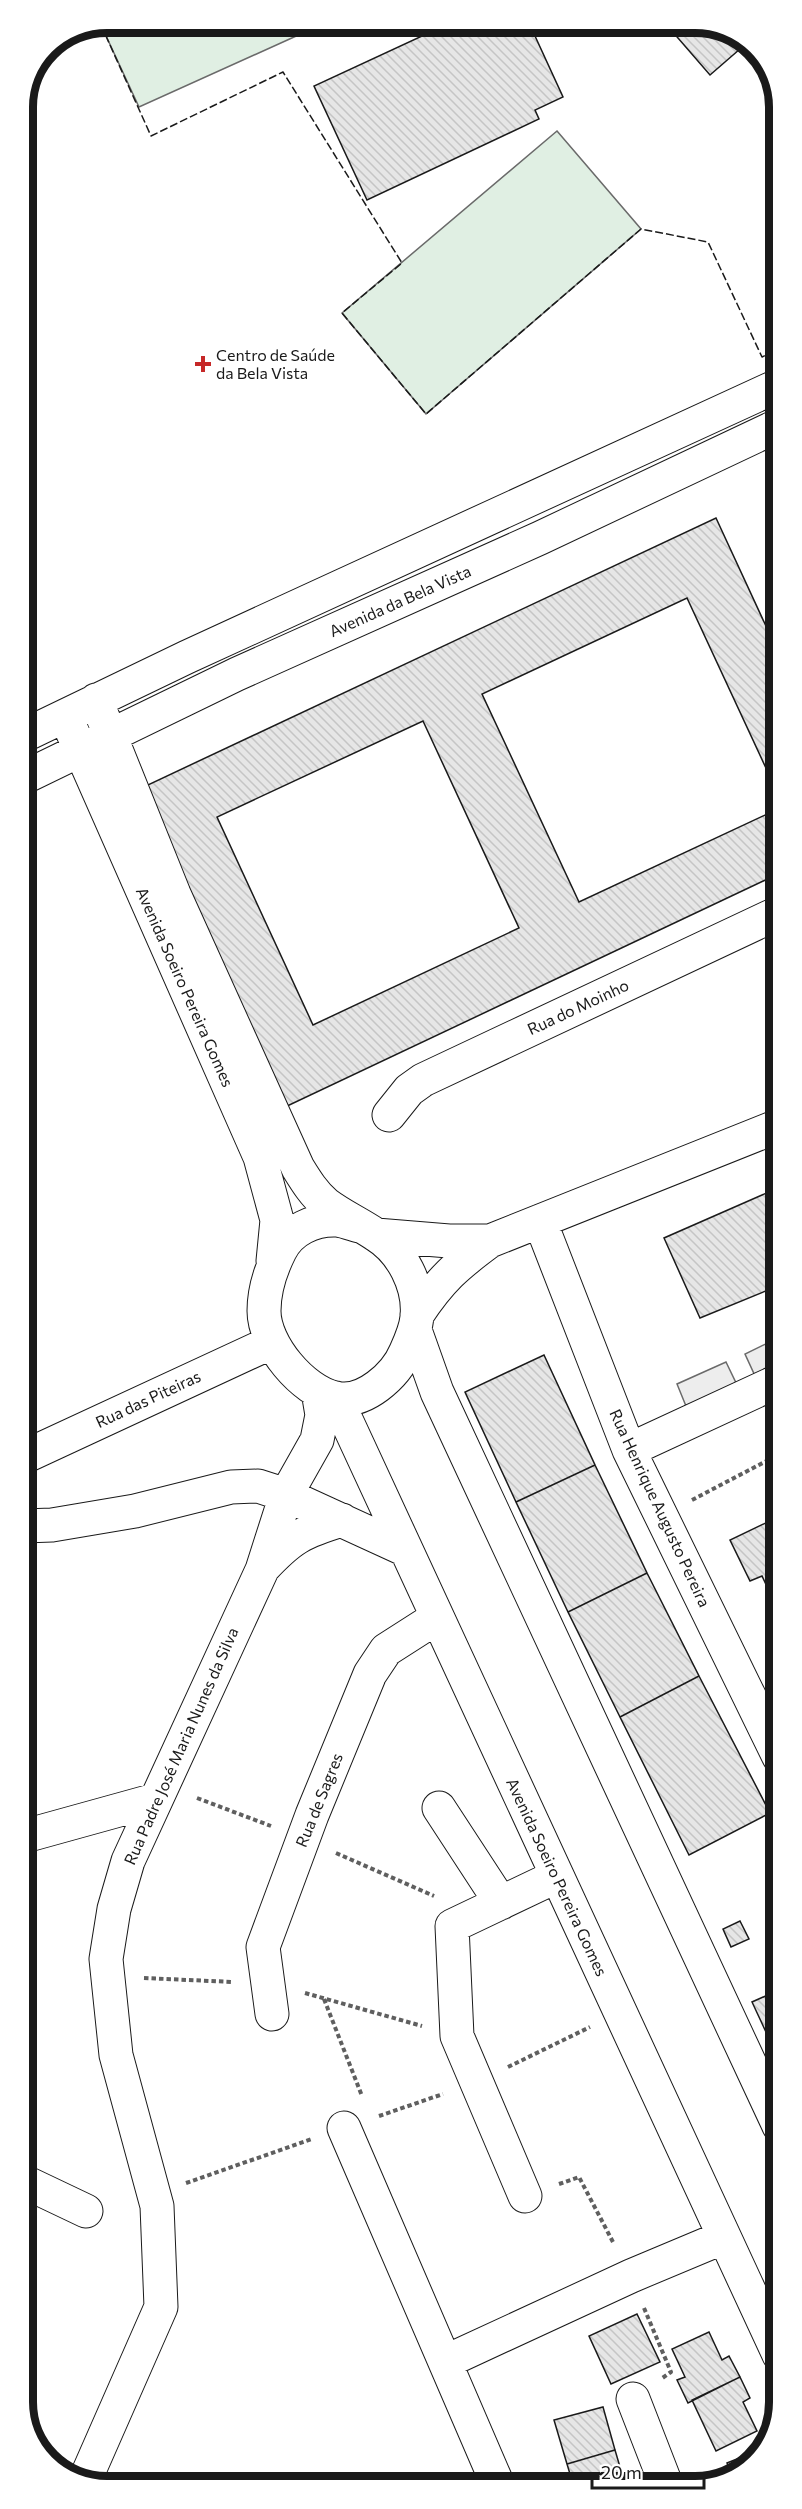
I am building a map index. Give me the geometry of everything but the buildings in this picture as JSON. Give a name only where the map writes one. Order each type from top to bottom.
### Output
[{"type":"street","points":[[33,731],[769,390]]},
{"type":"street","name":"Avenida da Bela Vista","points":[[33,773],[237,674],[540,538],[769,430]]},
{"type":"street","name":"Avenida Soeiro Pereira Gomes","points":[[96,700],[184,915],[298,1168],[311,1189],[325,1203],[393,1248],[406,1269],[414,1287],[416,1322],[442,1402],[769,2105]]},
{"type":"street","name":"Avenida Soeiro Pereira Gomes","points":[[64,716],[260,1157],[277,1220],[273,1265],[263,1313],[272,1342],[297,1375],[327,1395],[404,1549],[769,2334]]},
{"type":"street","name":"Rua do Moinho","points":[[389,1116],[409,1090],[423,1080],[769,917]]},
{"type":"street","points":[[327,1395],[351,1398],[368,1392],[390,1374],[405,1354],[416,1322],[435,1288],[455,1267],[490,1241],[769,1130]]},
{"type":"street","name":"Avenida Soeiro Pereira Gomes","points":[[273,1265],[284,1244],[295,1231],[314,1223],[337,1220],[368,1230]]},
{"type":"street","name":"Rua Henrique Augusto Pereira","points":[[540,1221],[629,1450],[769,1736]]},
{"type":"street","points":[[368,1230],[449,1241],[490,1241]]},
{"type":"street","name":"Rua das Piteiras","points":[[33,1452],[272,1342]]},
{"type":"street","points":[[629,1450],[769,1385]]},
{"type":"street","name":"Rua Padre José Maria Nunes da Silva","points":[[88,2474],[161,2307],[157,2206],[116,2055],[106,1959],[114,1909],[128,1861],[262,1569],[286,1495],[317,1440],[327,1395]]},
{"type":"street","points":[[33,1526],[52,1525],[135,1511],[231,1487],[258,1486],[286,1495],[404,1549]]},
{"type":"street","name":"Rua Padre José Maria Nunes da Silva","points":[[262,1569],[284,1545],[307,1530],[342,1520]]},
{"type":"street","name":"Rua de Sagres","points":[[272,2014],[263,1947],[312,1815],[370,1674],[387,1650],[436,1618]]},
{"type":"street","points":[[33,1834],[155,1800]]},
{"type":"street","points":[[439,1808],[501,1903]]},
{"type":"street","points":[[525,2196],[457,2036],[452,1926],[557,1876]]},
{"type":"street","points":[[357,2123],[445,2362],[494,2476]]},
{"type":"street","points":[[33,2186],[86,2211]]},
{"type":"street","points":[[445,2362],[631,2276],[724,2237]]},
{"type":"street","points":[[633,2399],[663,2476]]},
{"type":"path","points":[[662,1515],[769,1460]]},
{"type":"path","points":[[324,1999],[357,2123]]},
{"type":"path","points":[[154,2194],[477,2082],[620,2012]]},
{"type":"green space","points":[[105,33],[303,33],[139,107]]},
{"type":"green space","points":[[557,131],[641,229],[426,414],[342,313]]},
{"type":"shaded area","points":[[769,1342],[769,1372],[756,1378],[745,1354]]},
{"type":"shaded area","points":[[726,1362],[738,1387],[688,1411],[677,1384]]},
{"type":"fence","points":[[105,33],[151,136],[283,72],[402,263],[342,313],[426,414],[641,229],[708,242],[762,357],[769,354]]},
{"type":"place","name":"Centro de Saúde da Bela Vista","points":[[203,364]]}]
